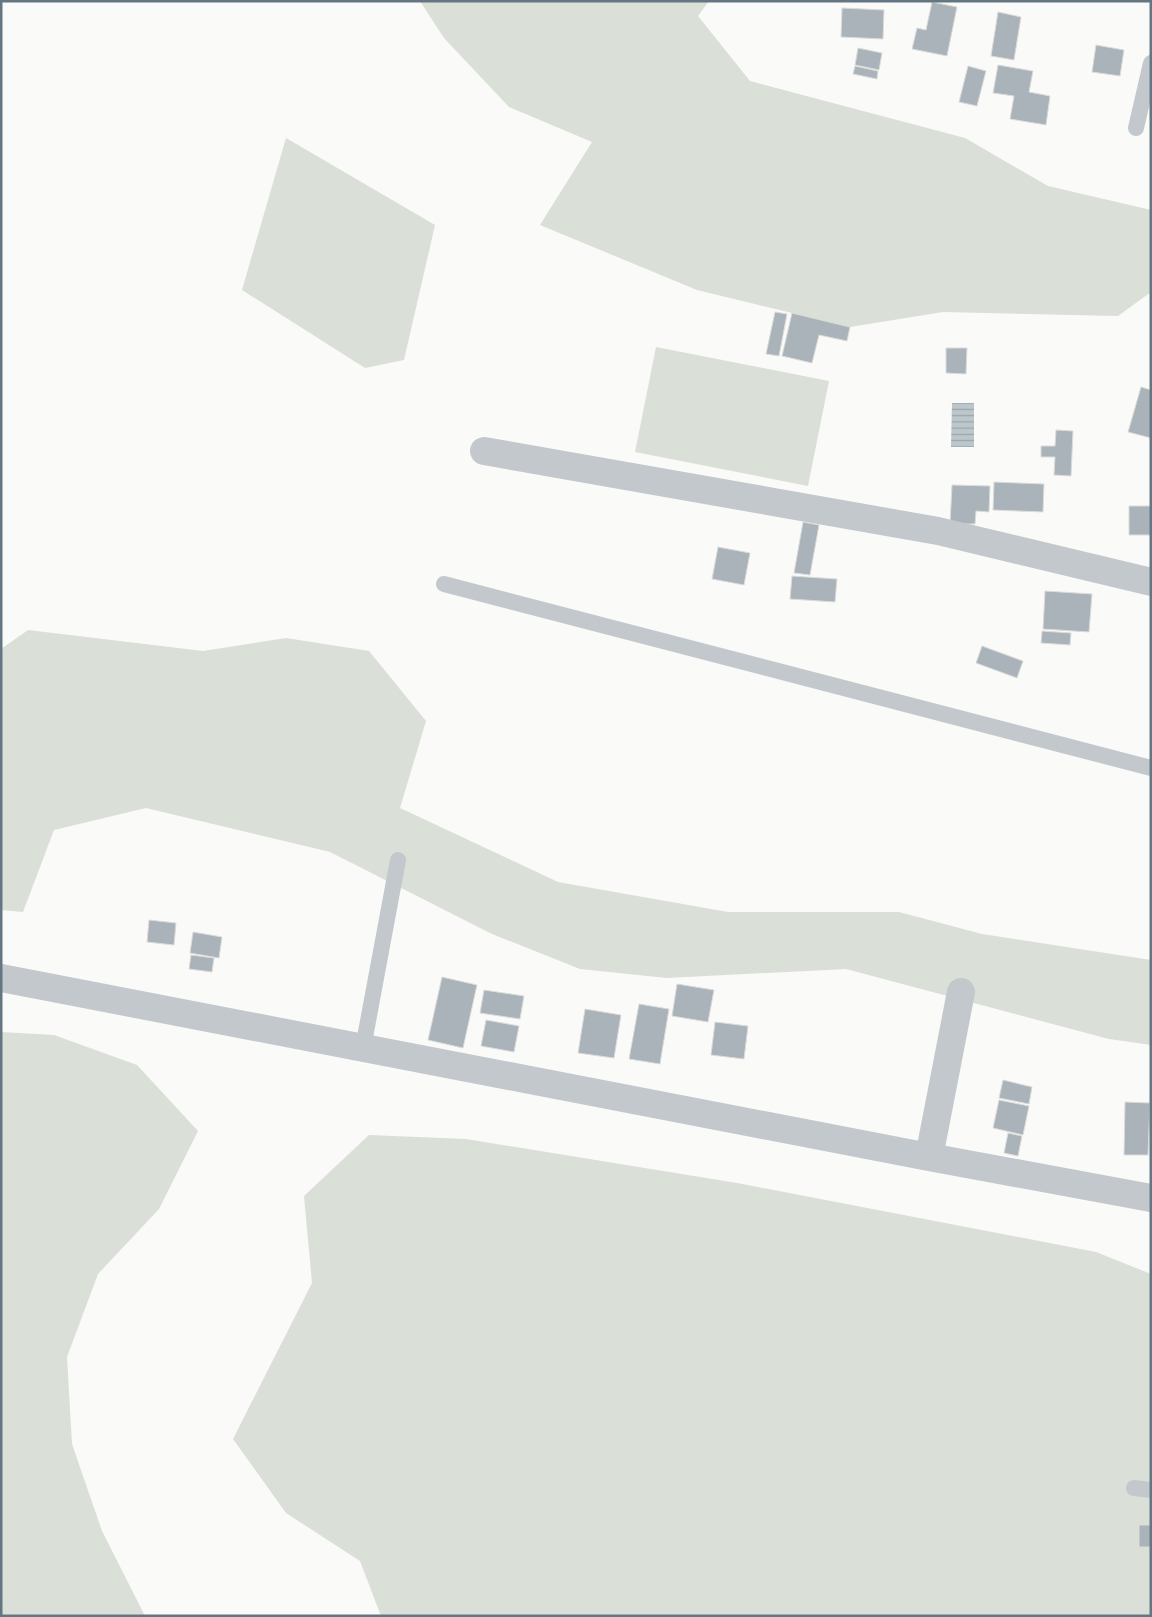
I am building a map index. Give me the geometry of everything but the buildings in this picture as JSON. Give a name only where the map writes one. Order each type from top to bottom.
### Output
[{"type":"street","points":[[484,452],[938,531],[1151,582]]},
{"type":"street","points":[[1,978],[1151,1198]]},
{"type":"street","points":[[929,1157],[961,992]]},
{"type":"lane","points":[[1136,128],[1151,63]]},
{"type":"lane","points":[[444,584],[1151,768]]},
{"type":"lane","points":[[363,1048],[398,860]]},
{"type":"lane","points":[[1134,1488],[1151,1490]]},
{"type":"shaded area","points":[[420,1],[709,1],[698,16],[750,81],[965,138],[1048,186],[1151,210],[1151,292],[1118,316],[943,312],[850,327],[697,290],[540,225],[592,142],[509,107],[444,38]]},
{"type":"shaded area","points":[[286,138],[435,225],[404,360],[365,368],[242,290]]},
{"type":"shaded area","points":[[656,347],[829,381],[808,486],[635,452]]},
{"type":"shaded area","points":[[952,403],[974,403],[974,447],[951,447]]},
{"type":"shaded area","points":[[28,630],[203,651],[286,638],[369,651],[426,721],[400,808],[558,882],[728,912],[899,912],[982,934],[1151,960],[1151,1045],[1109,1039],[846,969],[667,978],[580,969],[492,934],[330,852],[146,808],[54,830],[23,912],[1,910],[1,649]]},
{"type":"shaded area","points":[[1,1032],[54,1035],[137,1065],[198,1131],[159,1209],[98,1274],[67,1357],[72,1444],[102,1531],[145,1616],[1,1616]]},
{"type":"shaded area","points":[[369,1135],[466,1139],[737,1183],[1096,1252],[1151,1274],[1151,1616],[381,1616],[360,1561],[286,1513],[233,1439],[312,1283],[304,1196]]}]
